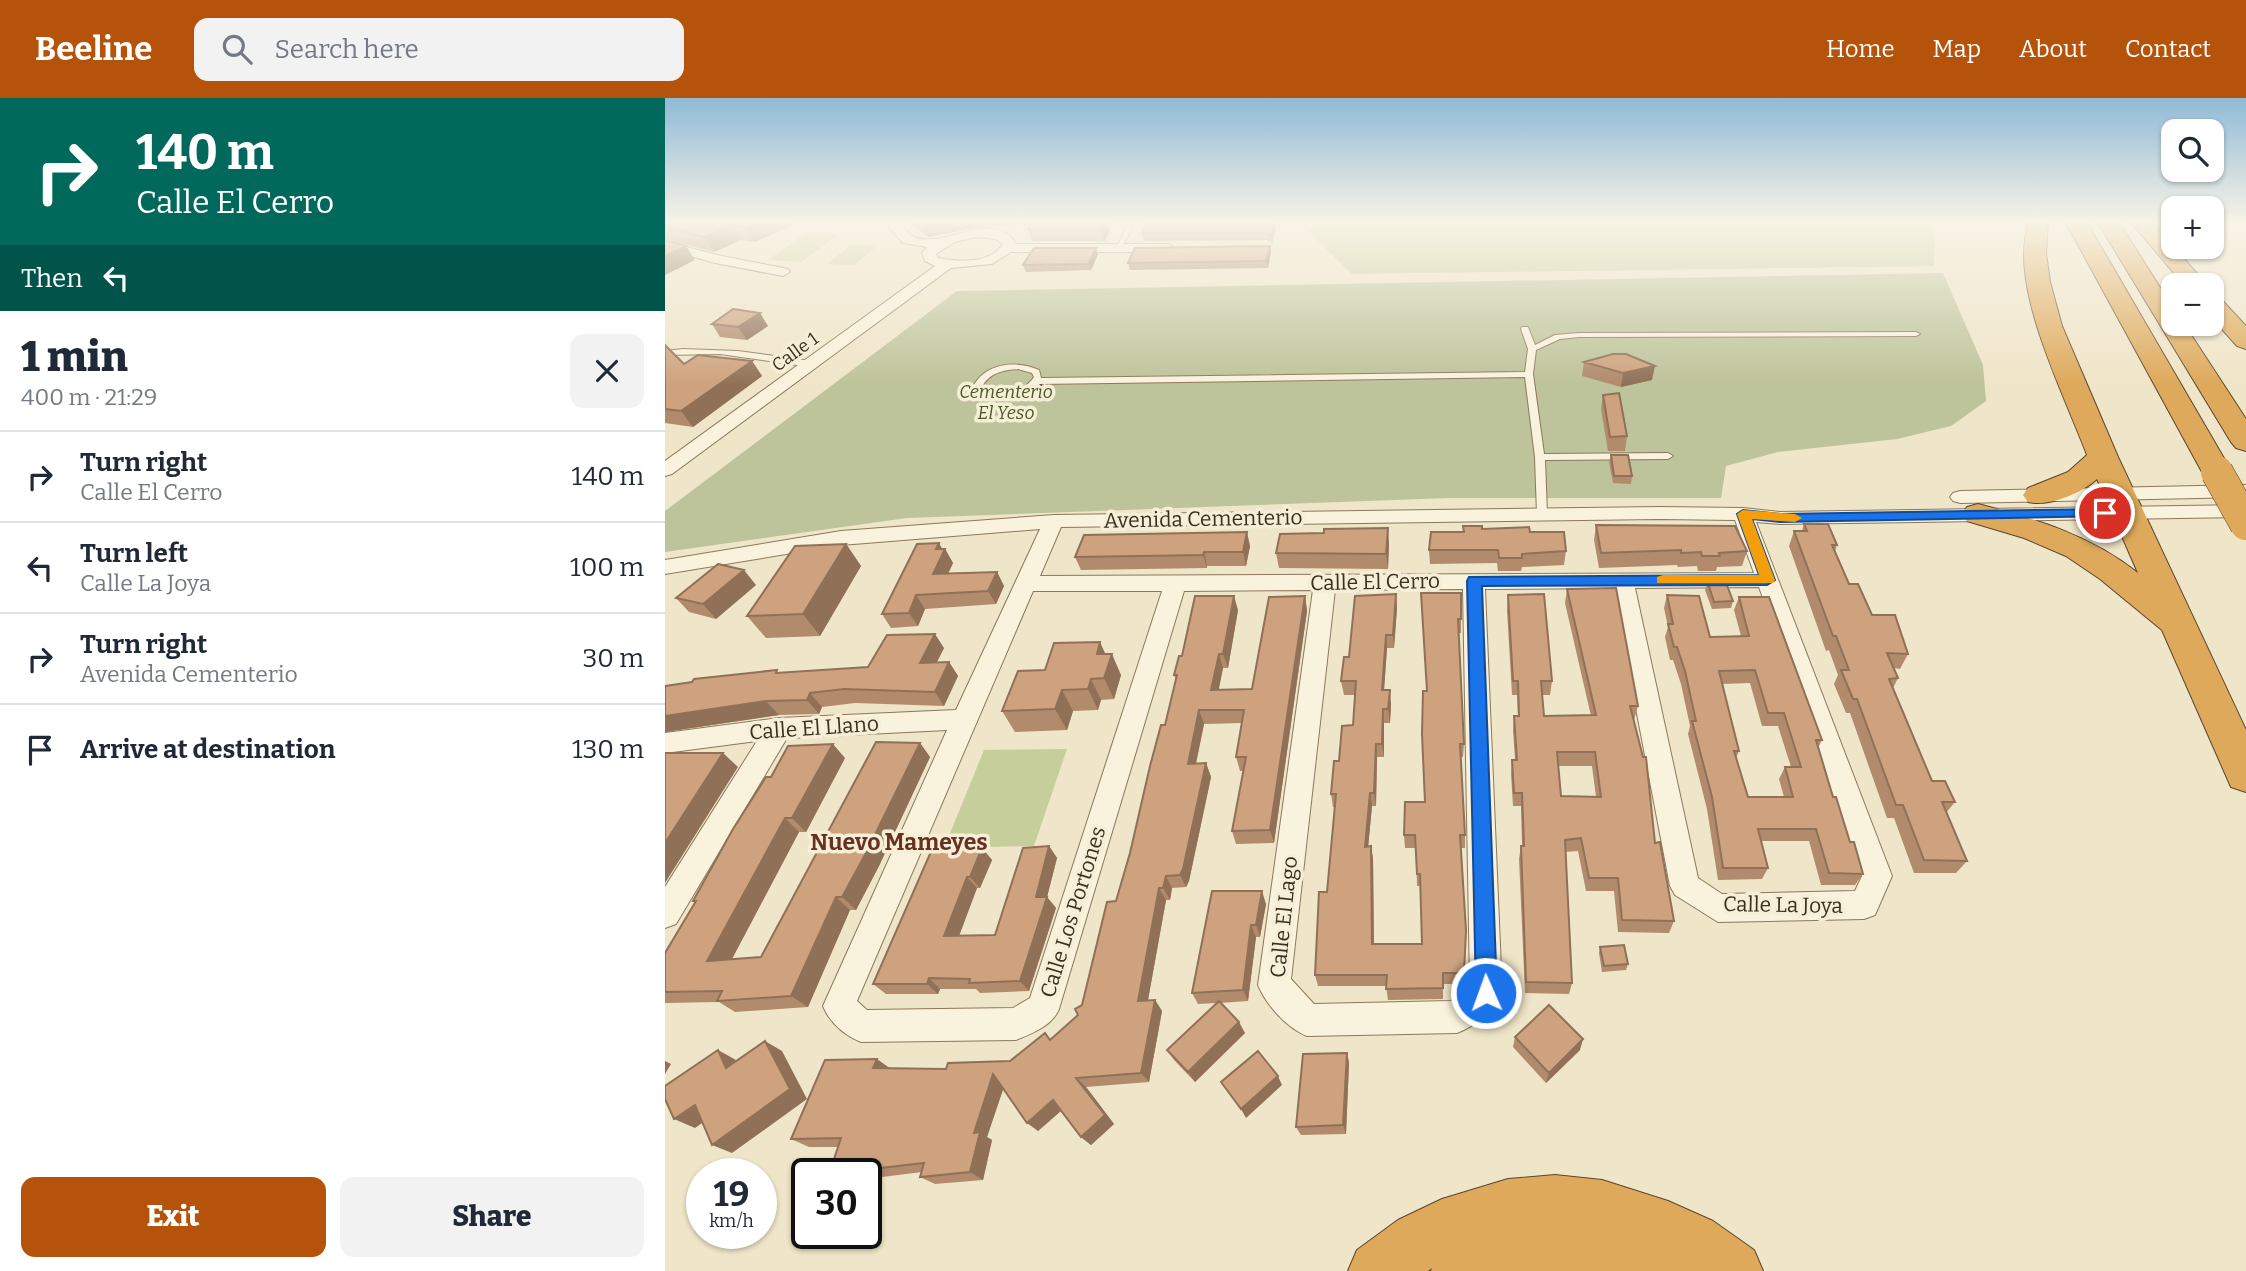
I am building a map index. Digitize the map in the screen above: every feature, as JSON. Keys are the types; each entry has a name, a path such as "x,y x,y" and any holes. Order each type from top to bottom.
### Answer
{"highway":[{"path":"2039,276 2043,302 2103,457 2126,503 2246,775"},
{"path":"2106,276 2246,524"},
{"path":"2141,276 2246,442"},
{"path":"2224,316 2246,341"},
{"path":"2039,495 2079,479 2103,457"},
{"path":"1978,514 2033,529 2075,547 2120,576 2178,624"},
{"path":"1378,1271 1394,1257 1456,1222 1496,1209 1572,1203 1604,1208 1647,1221 1684,1239 1733,1271"},
{"path":"1461,1271 1478,1262 1509,1253 1574,1248 1607,1254 1653,1271"}],"street":[{"name":"Calle 1","path":"665,470 931,276"},
{"name":"Avenida Cementerio","path":"665,567 841,538 1054,521 1542,514 1743,514 1780,518 1978,514 2246,491"},
{"name":"Avenida Cementerio","path":"1743,514 1807,507 2039,495 2246,511"},
{"name":"Calle La Joya","path":"1622,580 1685,887 1718,908 1864,905 1877,876 1743,514"},
{"name":"Calle Los Portones","path":"1054,521 839,1006 861,1026 1016,1024 1043,1009 1175,584"},
{"name":"Calle El Cerro","path":"1024,584 1767,580"},
{"name":"Calle El Lago","path":"1325,582 1274,985 1307,1020 1457,1017 1486,993 1474,581"},
{"name":"Calle El Llano","path":"665,743 779,728 964,719"},
{"path":"665,914 779,728"}],"lane":[{"path":"1525,330 1532,349 1529,374 1540,457 1542,514"},
{"path":"1532,349 1558,337 1579,335 1916,334"},
{"path":"665,353 692,350 811,364"},
{"path":"1037,381 1036,372 1031,369 1007,368 982,378 977,387 986,395 1004,397 1024,391 1037,381 1529,374"},
{"path":"1540,457 1586,461 1668,456"}],"green space":[{"name":"Cementerio El Yeso","path":"1793,276 1944,276 1983,365 1986,401 1951,426 1897,439 1778,452 1726,466 1721,498 1449,498 907,518 665,552 665,511 957,291"},
{"path":"1067,749 1034,846 944,848 984,750"}],"building":[{"path":"733,309 760,313 738,327 712,324"},
{"path":"665,345 684,364 698,355 752,361 681,411 665,409"},
{"path":"1613,354 1626,354 1655,366 1623,373 1584,362"},
{"path":"1619,393 1627,436 1610,437 1603,395"},
{"path":"1611,455 1628,455 1632,476 1614,476"},
{"path":"1804,524 1828,524 1837,545 1832,545 1849,584 1858,584 1872,615 1895,615 1908,654 1887,653 1898,678 1889,679 1932,781 1945,781 1955,802 1942,802 1967,861 1924,860 1903,805 1896,805 1857,699 1853,699 1841,670 1849,670 1836,636 1833,636 1794,531 1807,531"},
{"path":"1596,525 1735,526 1747,551 1719,553 1720,556 1702,556 1701,552 1681,553 1681,550 1601,553"},
{"path":"1463,526 1482,526 1482,529 1529,527 1530,532 1564,532 1566,551 1522,554 1522,558 1499,558 1498,550 1429,550 1431,532 1464,532"},
{"path":"1388,528 1386,554 1276,553 1280,534 1324,533 1324,529"},
{"path":"1247,532 1243,552 1075,557 1084,535"},
{"path":"939,543 936,549 945,549 933,574 997,572 988,591 916,595 909,613 882,614 917,544"},
{"path":"846,544 803,614 747,616 795,546"},
{"path":"718,564 744,570 703,604 676,598"},
{"path":"1708,583 1726,583 1733,601 1714,602"},
{"path":"1616,588 1638,706 1630,706 1643,757 1646,757 1655,843 1660,842 1674,921 1622,920 1618,878 1589,878 1581,838 1565,840 1572,983 1526,982 1521,846 1524,846 1522,793 1514,793 1512,760 1517,760 1514,716 1519,716 1518,681 1513,681 1508,595 1544,594 1552,681 1541,681 1544,716 1596,715 1567,589","holes":["1557,752 1595,752 1601,797 1561,796"]},
{"path":"1421,593 1461,593 1461,619 1458,619 1464,744 1460,744 1465,835 1460,835 1466,930 1464,973 1443,973 1443,988 1386,989 1387,975 1315,975 1319,892 1327,892 1336,794 1331,794 1334,761 1339,761 1342,726 1353,725 1356,681 1341,681 1344,657 1349,657 1355,596 1396,594 1393,635 1386,635 1382,690 1390,690 1388,709 1383,709 1382,744 1376,744 1374,793 1370,793 1365,847 1371,846 1372,944 1422,944 1420,874 1417,874 1415,835 1404,835 1405,802 1425,802 1422,734 1423,691 1427,691"},
{"path":"1667,595 1699,596 1710,637 1749,636 1739,597 1769,597 1822,740 1816,740 1833,797 1836,797 1850,842 1854,842 1863,874 1829,873 1816,829 1758,829 1768,868 1723,868 1712,797 1692,721 1696,721 1685,671 1677,647 1674,647 1668,624 1673,624","holes":["1755,670 1768,713 1784,713 1801,767 1785,767 1793,797 1748,797 1734,751 1739,751 1719,671"]},
{"path":"1195,596 1234,596 1223,654 1219,654 1211,690 1252,689 1269,597 1305,596 1270,830 1232,831 1246,757 1236,757 1244,710 1199,710 1188,764 1206,763 1183,869 1180,875 1166,876 1163,888 1159,888 1138,1001 1155,1000 1141,1073 1076,1078 1105,1115 1081,1137 1053,1100 1027,1123 993,1074 974,1133 980,1132 970,1172 920,1177 924,1163 882,1168 882,1158 834,1158 841,1138 791,1139 825,1060 877,1059 873,1068 946,1069 948,1063 1010,1061 1045,1033 1050,1040 1078,1015 1075,1009 1082,1005 1107,902 1116,901 1130,853 1161,725 1165,725 1179,656 1182,656"},
{"path":"935,634 920,663 949,662 935,692 844,689 810,693 807,700 766,701 665,716 665,686 692,682 694,679 777,670 776,673 868,667 887,635"},
{"path":"1100,642 1097,654 1112,654 1104,678 1091,679 1088,689 1062,690 1055,709 1002,711 1018,671 1045,670 1054,643"},
{"path":"876,742 920,743 842,897 836,897 791,996 717,1001 722,991 665,992 665,953 696,901 693,901 733,829 766,777 771,777 788,746 833,744 792,818 785,818 707,961 761,957"},
{"path":"665,753 723,753 665,843"},
{"path":"1049,846 1036,897 1047,897 1020,981 969,983 970,979 929,978 927,984 873,984 933,847 982,848 970,877 967,877 944,936 995,935 1023,848"},
{"path":"1212,891 1262,891 1256,925 1251,925 1243,990 1192,993"},
{"path":"1624,945 1628,964 1604,966 1600,947"},
{"path":"1219,1001 1239,1022 1188,1072 1167,1050"},
{"path":"1549,1005 1583,1039 1549,1073 1515,1037"},
{"path":"765,1041 790,1089 712,1145 695,1105 674,1119 665,1099 665,1086 718,1050 726,1068"},
{"path":"1258,1051 1278,1076 1241,1109 1221,1082"},
{"path":"1347,1053 1343,1125 1296,1127 1303,1054"}],"slow traffic":[{"path":"1663,580 1767,580 1743,514 1795,518"}],"district":[{"name":"Nuevo Mameyes","path":"899,842"}],"route":[{"path":"1486,993 1474,581 1767,580 1743,514 1780,518 2105,513"}]}
